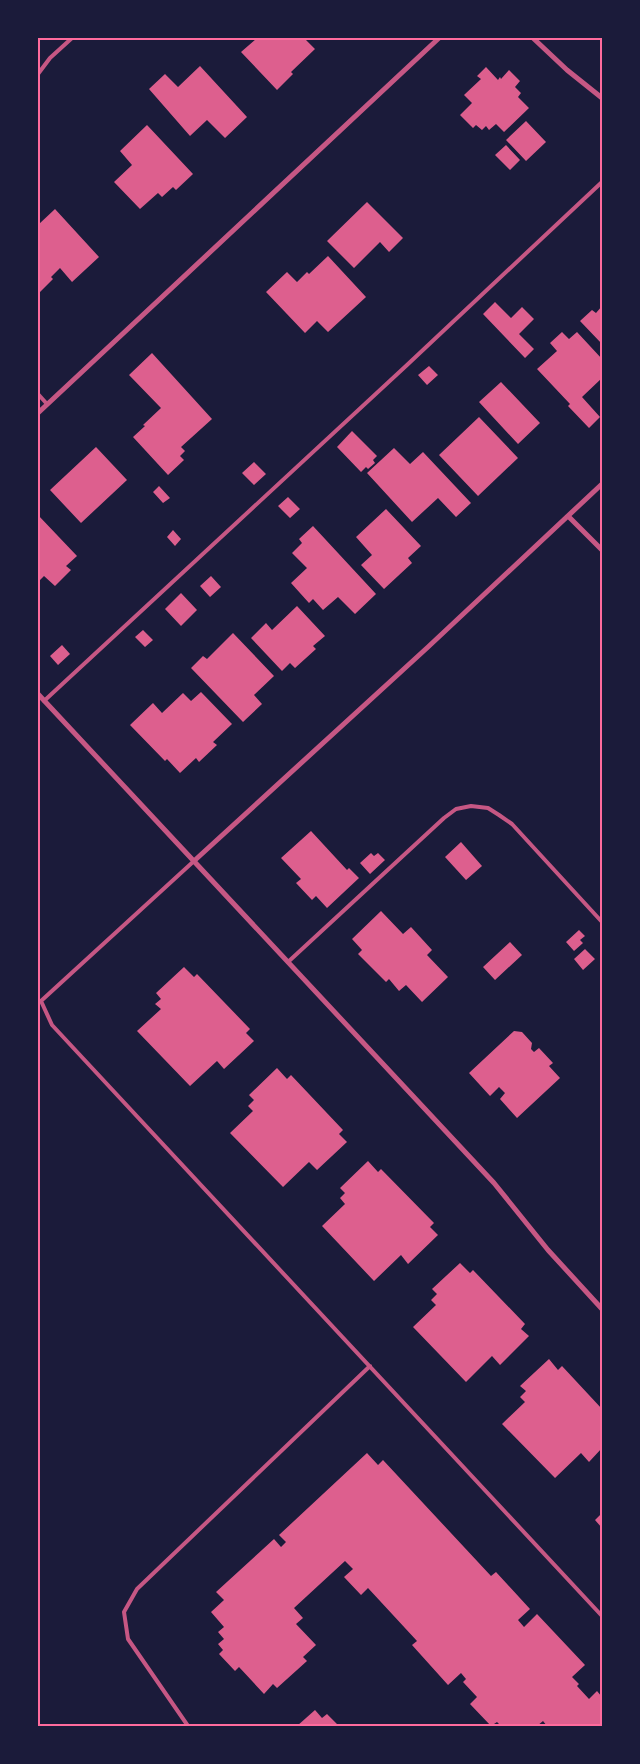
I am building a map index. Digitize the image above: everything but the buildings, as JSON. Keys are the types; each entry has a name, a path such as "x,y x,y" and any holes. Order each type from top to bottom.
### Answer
{"street":[{"path":"38,413 438,38"},
{"path":"533,38 567,70 602,98"},
{"path":"194,861 428,647 602,484"},
{"path":"568,516 602,550"},
{"path":"38,694 494,1183 548,1250 602,1309"}],"lane":[{"path":"38,74 50,58 72,38"},
{"path":"44,701 602,182"},
{"path":"38,394 47,404"},
{"path":"288,962 444,818 456,809 471,806 488,808 512,824 602,922"},
{"path":"194,861 41,1001 52,1025 602,1616"},
{"path":"188,1726 128,1639 124,1612 137,1589 370,1366"}]}
